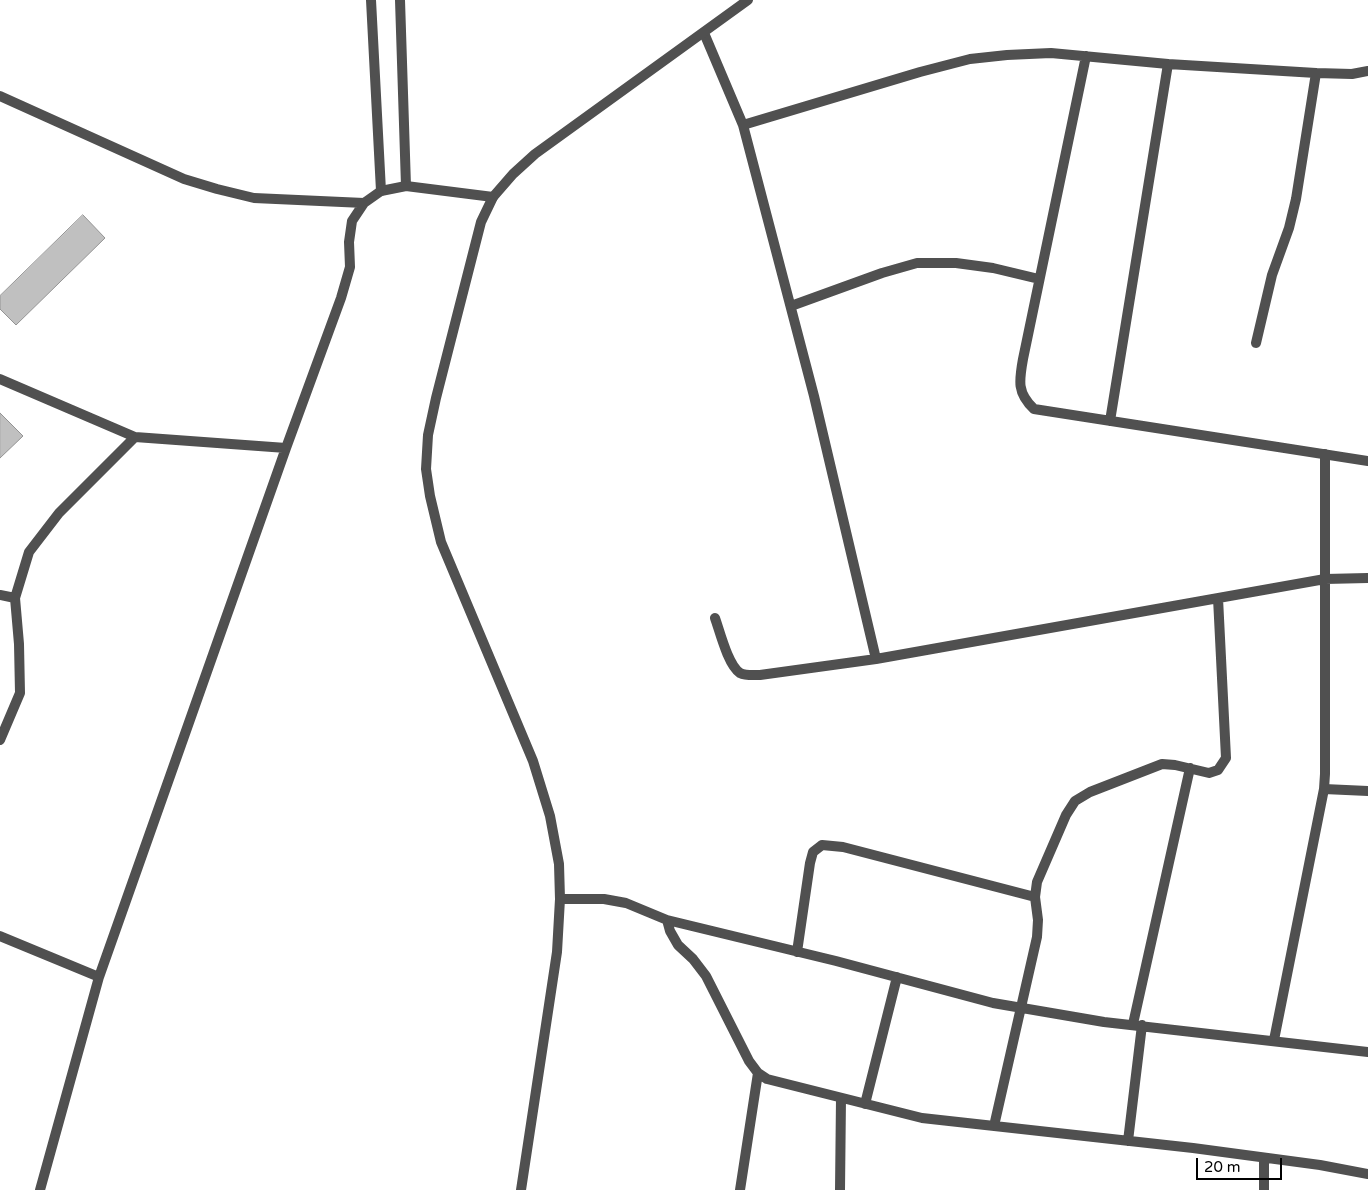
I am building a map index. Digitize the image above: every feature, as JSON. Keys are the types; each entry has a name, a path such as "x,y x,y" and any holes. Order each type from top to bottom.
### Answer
{"street":[{"path":"371,0 381,191"},
{"path":"400,0 406,186"},
{"path":"521,1190 557,952 560,899 559,864 550,816 533,762 511,705 441,542 430,496 426,469 428,435 481,222 493,197 513,174 535,154 748,0"},
{"path":"704,33 743,125 814,396 876,659"},
{"path":"743,125 970,59 1007,55 1086,56 1168,64 1316,73 1352,74 1368,71"},
{"path":"1086,56 1019,377 1023,399 1034,409 1368,461"},
{"path":"1110,421 1168,64"},
{"path":"1256,343 1272,275 1289,228 1296,199 1316,73"},
{"path":"0,96 176,175 216,189 254,198 364,203"},
{"path":"40,1190 99,977 341,298 350,267 349,242 352,221 364,203 381,191 406,186 493,197"},
{"path":"791,306 882,273 917,263 956,263 993,268 1039,279"},
{"path":"0,380 135,437 286,448"},
{"path":"0,740 20,693 19,644 15,598 29,552 59,513 135,437"},
{"path":"1274,1040 1324,789 1325,454"},
{"path":"715,618 732,664 740,673 748,675 876,659 1325,579 1368,578"},
{"path":"0,595 15,598"},
{"path":"994,1126 1037,937 1038,920 1035,897 1037,882 1066,815 1074,802 1090,792 1162,764 1210,773 1218,770 1226,758 1218,598"},
{"path":"1128,1141 1138,1024 1190,768"},
{"path":"1324,789 1368,791"},
{"path":"797,952 810,863 814,852 822,845 843,847 1035,897"},
{"path":"560,899 604,899 626,903 666,920 897,977 993,1003 1104,1022 1138,1024 1368,1052"},
{"path":"666,920 678,945 693,959 706,976 749,1061 758,1074 767,1079 922,1118 1320,1165 1368,1174"},
{"path":"0,936 99,977"},
{"path":"865,1104 897,977"},
{"path":"740,1190 758,1074"},
{"path":"840,1190 841,1098"},
{"path":"1264,1158 1264,1190"}],"building":[{"path":"83,215 105,238 16,325 0,309 0,296"},
{"path":"0,413 23,436 0,458"}]}
